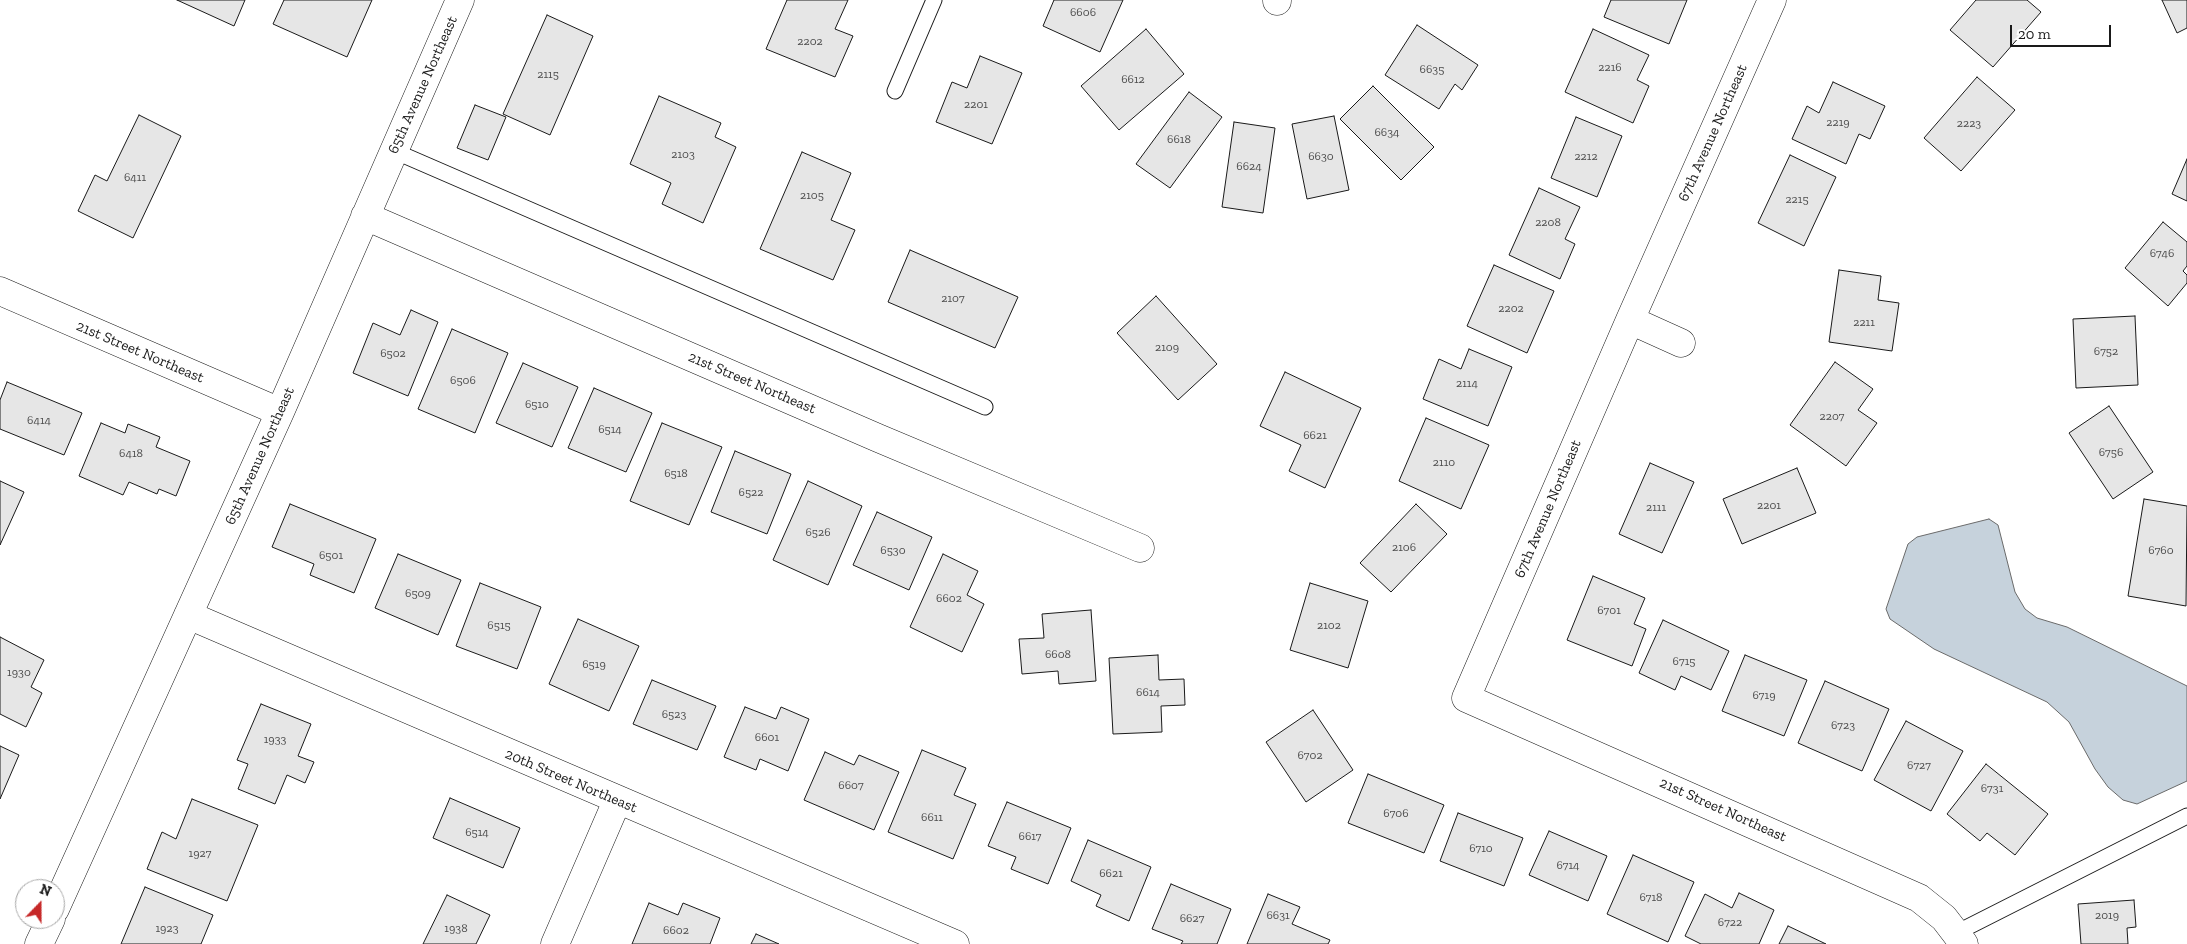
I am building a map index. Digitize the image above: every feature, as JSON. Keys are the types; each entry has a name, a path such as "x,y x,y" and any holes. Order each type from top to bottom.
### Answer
{"street":[{"name":"65th Avenue Northeast","path":"65,887 280,412 460,0"},
{"name":"67th Avenue Northeast","path":"1466,698 1630,320 1772,0"},
{"name":"21st Street Northeast","path":"365,216 878,438 1140,548"},
{"name":"21st Street Northeast","path":"0,291 280,412"},
{"path":"1630,320 1681,343"},
{"name":"20th Street Northeast","path":"188,615 617,801 955,944"},
{"name":"21st Street Northeast","path":"1466,698 1920,898 1944,918 1960,939"},
{"path":"555,944 617,801"},
{"path":"39,944 46,929"}],"lane":[{"path":"895,91 934,0"},
{"path":"394,151 985,407"},
{"path":"1960,939 2187,816"}],"shaded area":[{"path":"1989,519 1998,525 2015,592 2025,609 2037,618 2067,627 2187,686 2187,781 2137,804 2123,800 2108,787 2095,769 2069,722 2047,702 1934,649 1890,619 1886,609 1908,544 1917,537"}],"building":[{"path":"177,0 245,0 234,26"},
{"path":"284,0 372,0 347,57 273,24"},
{"path":"787,0 848,0 835,29 853,36 835,77 766,49"},
{"path":"1054,0 1123,0 1100,52 1043,26"},
{"path":"1611,0 1687,0 1669,44 1604,17"},
{"path":"1976,0 2027,0 2041,12 1993,67 1950,30"},
{"path":"2162,0 2187,0 2187,28 2177,33"},
{"path":"547,15 593,36 550,135 503,114"},
{"path":"1417,25 1478,65 1462,90 1455,84 1439,109 1385,75"},
{"path":"1146,29 1184,74 1119,130 1081,86"},
{"path":"1593,29 1649,55 1637,80 1649,86 1633,123 1565,92"},
{"path":"980,56 1022,73 992,144 936,122 952,82 967,88"},
{"path":"1977,77 2015,110 1961,171 1924,138"},
{"path":"1833,82 1885,106 1870,139 1859,134 1846,164 1792,139 1807,106 1819,113"},
{"path":"1373,86 1434,147 1401,180 1340,119"},
{"path":"1189,92 1222,117 1170,188 1136,164"},
{"path":"659,96 721,123 715,137 736,147 703,223 662,204 671,183 630,164"},
{"path":"475,105 506,117 488,160 457,148"},
{"path":"139,115 181,136 133,238 78,211 95,175 107,181"},
{"path":"1334,116 1349,190 1307,199 1292,124"},
{"path":"1576,117 1622,136 1597,197 1551,178"},
{"path":"1234,122 1275,128 1263,213 1222,207"},
{"path":"802,152 851,173 831,220 855,230 833,280 760,249"},
{"path":"1790,155 1836,177 1804,246 1758,223"},
{"path":"2187,159 2187,201 2172,194"},
{"path":"1539,188 1580,207 1565,239 1575,244 1560,279 1509,255"},
{"path":"2163,222 2187,242 2187,266 2183,271 2187,275 2187,283 2168,306 2125,268"},
{"path":"910,250 1018,297 995,348 888,302"},
{"path":"1494,265 1554,291 1527,353 1467,326"},
{"path":"1839,270 1881,276 1878,300 1899,303 1892,351 1829,342"},
{"path":"1156,296 1217,364 1178,400 1117,333"},
{"path":"411,310 438,322 408,396 353,373 373,323 400,335"},
{"path":"2135,316 2138,385 2076,388 2073,319"},
{"path":"452,329 508,353 475,433 418,409"},
{"path":"1469,349 1512,367 1488,426 1423,399 1439,359 1461,369"},
{"path":"1835,362 1873,389 1858,410 1877,423 1846,466 1790,425"},
{"path":"523,363 578,387 552,447 496,423"},
{"path":"1285,372 1361,408 1325,488 1289,471 1301,445 1260,426"},
{"path":"7,382 82,413 64,455 0,429 0,400"},
{"path":"594,388 652,413 626,472 568,448"},
{"path":"2109,406 2153,472 2113,499 2069,433"},
{"path":"1426,418 1489,445 1461,509 1399,481"},
{"path":"101,423 125,433 128,424 160,437 156,447 190,461 176,496 159,489 157,494 129,482 123,495 79,476"},
{"path":"662,423 722,447 689,525 630,501"},
{"path":"735,451 791,474 767,534 711,512"},
{"path":"1650,463 1694,482 1662,553 1619,534"},
{"path":"1797,468 1816,513 1742,544 1723,499"},
{"path":"0,481 24,492 0,545"},
{"path":"808,481 862,506 828,585 773,560"},
{"path":"2144,499 2187,506 2186,606 2128,596"},
{"path":"290,504 376,539 354,593 310,575 314,564 272,547"},
{"path":"1416,504 1447,534 1391,592 1360,563"},
{"path":"877,512 932,537 909,590 853,565"},
{"path":"398,554 461,580 438,635 375,608"},
{"path":"943,554 978,571 967,595 984,604 962,652 910,627"},
{"path":"1593,576 1645,598 1634,624 1646,629 1632,666 1567,640"},
{"path":"480,583 541,607 517,669 456,646"},
{"path":"1310,583 1368,601 1348,668 1290,650"},
{"path":"1091,610 1096,681 1059,684 1058,671 1022,674 1019,639 1044,638 1042,614"},
{"path":"578,619 639,646 609,711 549,684"},
{"path":"1663,620 1729,651 1711,690 1681,676 1675,690 1639,673"},
{"path":"0,637 44,660 31,687 42,693 26,727 0,714"},
{"path":"1158,655 1159,680 1184,679 1185,705 1161,706 1162,732 1113,734 1109,658"},
{"path":"1745,655 1807,680 1784,736 1722,711"},
{"path":"652,680 716,706 697,750 633,724"},
{"path":"1825,681 1889,709 1862,771 1798,743"},
{"path":"261,704 311,724 298,756 314,762 305,783 287,775 275,804 238,789 248,764 237,760"},
{"path":"745,707 776,719 781,707 809,719 788,771 760,759 756,770 724,757"},
{"path":"1313,710 1353,770 1306,802 1266,742"},
{"path":"1906,721 1963,751 1931,811 1874,780"},
{"path":"0,746 19,755 0,799"},
{"path":"922,750 966,768 954,795 976,804 953,859 888,832"},
{"path":"825,752 854,765 859,755 899,772 874,830 804,800"},
{"path":"1986,764 2048,814 2015,855 1987,833 1980,841 1947,814"},
{"path":"1368,774 1444,805 1424,853 1348,823"},
{"path":"450,798 520,828 503,868 433,838"},
{"path":"192,799 258,825 227,901 147,869 162,832 176,839"},
{"path":"1007,802 1071,828 1048,884 1011,869 1016,857 988,846"},
{"path":"1458,813 1523,838 1504,886 1440,861"},
{"path":"1549,831 1607,856 1588,901 1529,875"},
{"path":"1088,840 1151,867 1129,921 1096,906 1101,895 1071,881"},
{"path":"1633,855 1694,882 1668,942 1607,914"},
{"path":"1171,884 1231,909 1217,944 1181,944 1183,941 1152,929"},
{"path":"145,887 213,915 201,944 121,944"},
{"path":"1739,893 1774,910 1759,944 1701,944 1685,936 1705,894 1732,908"},
{"path":"1268,894 1300,907 1292,924 1330,940 1328,944 1247,944"},
{"path":"447,895 490,915 476,944 423,944"},
{"path":"2134,900 2136,927 2127,928 2128,944 2081,944 2078,904"},
{"path":"649,903 678,915 683,903 720,918 710,944 632,944"},
{"path":"1788,926 1826,944 1779,944"},
{"path":"756,934 779,944 751,944"}]}
